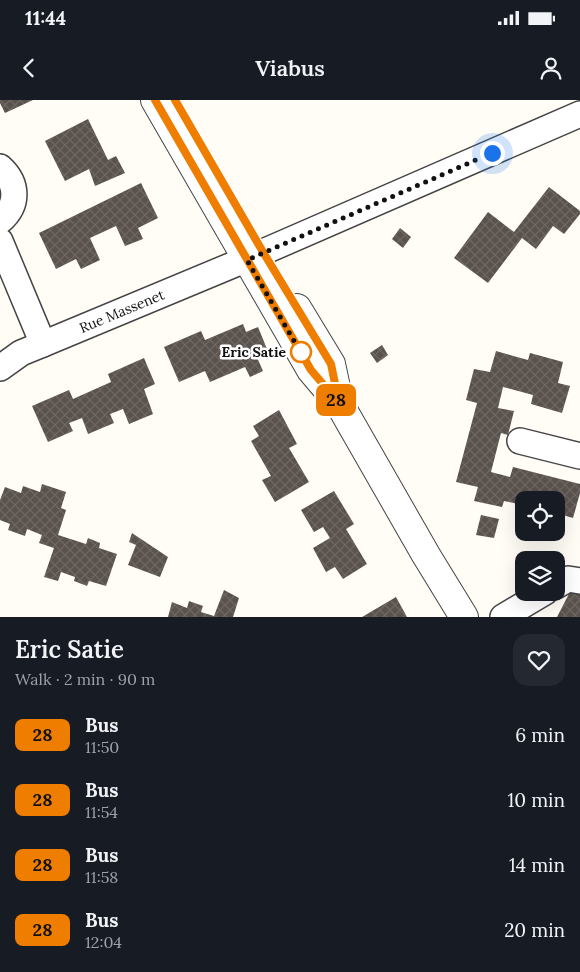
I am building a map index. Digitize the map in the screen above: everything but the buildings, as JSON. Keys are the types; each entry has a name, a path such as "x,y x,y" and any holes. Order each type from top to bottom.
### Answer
{"street":[{"path":"154,100 255,256"},
{"path":"176,100 311,370 339,403 426,555 464,617"},
{"name":"Rue Massenet","path":"0,368 21,354 255,256 580,114"},
{"path":"0,167 8,175 13,185 14,196 12,206 7,215 0,221"},
{"path":"0,241 44,344"},
{"path":"520,441 580,456"},
{"path":"565,581 568,579 580,581"},
{"path":"504,617 530,601"}],"bus line":[{"name":"28","path":"155,100 311,370 339,403 331,364 263,252 175,100"}],"place":[{"name":"Eric Satie","path":"301,352"}],"route":[{"path":"301,352 304,358 247,260 492,153"}]}
